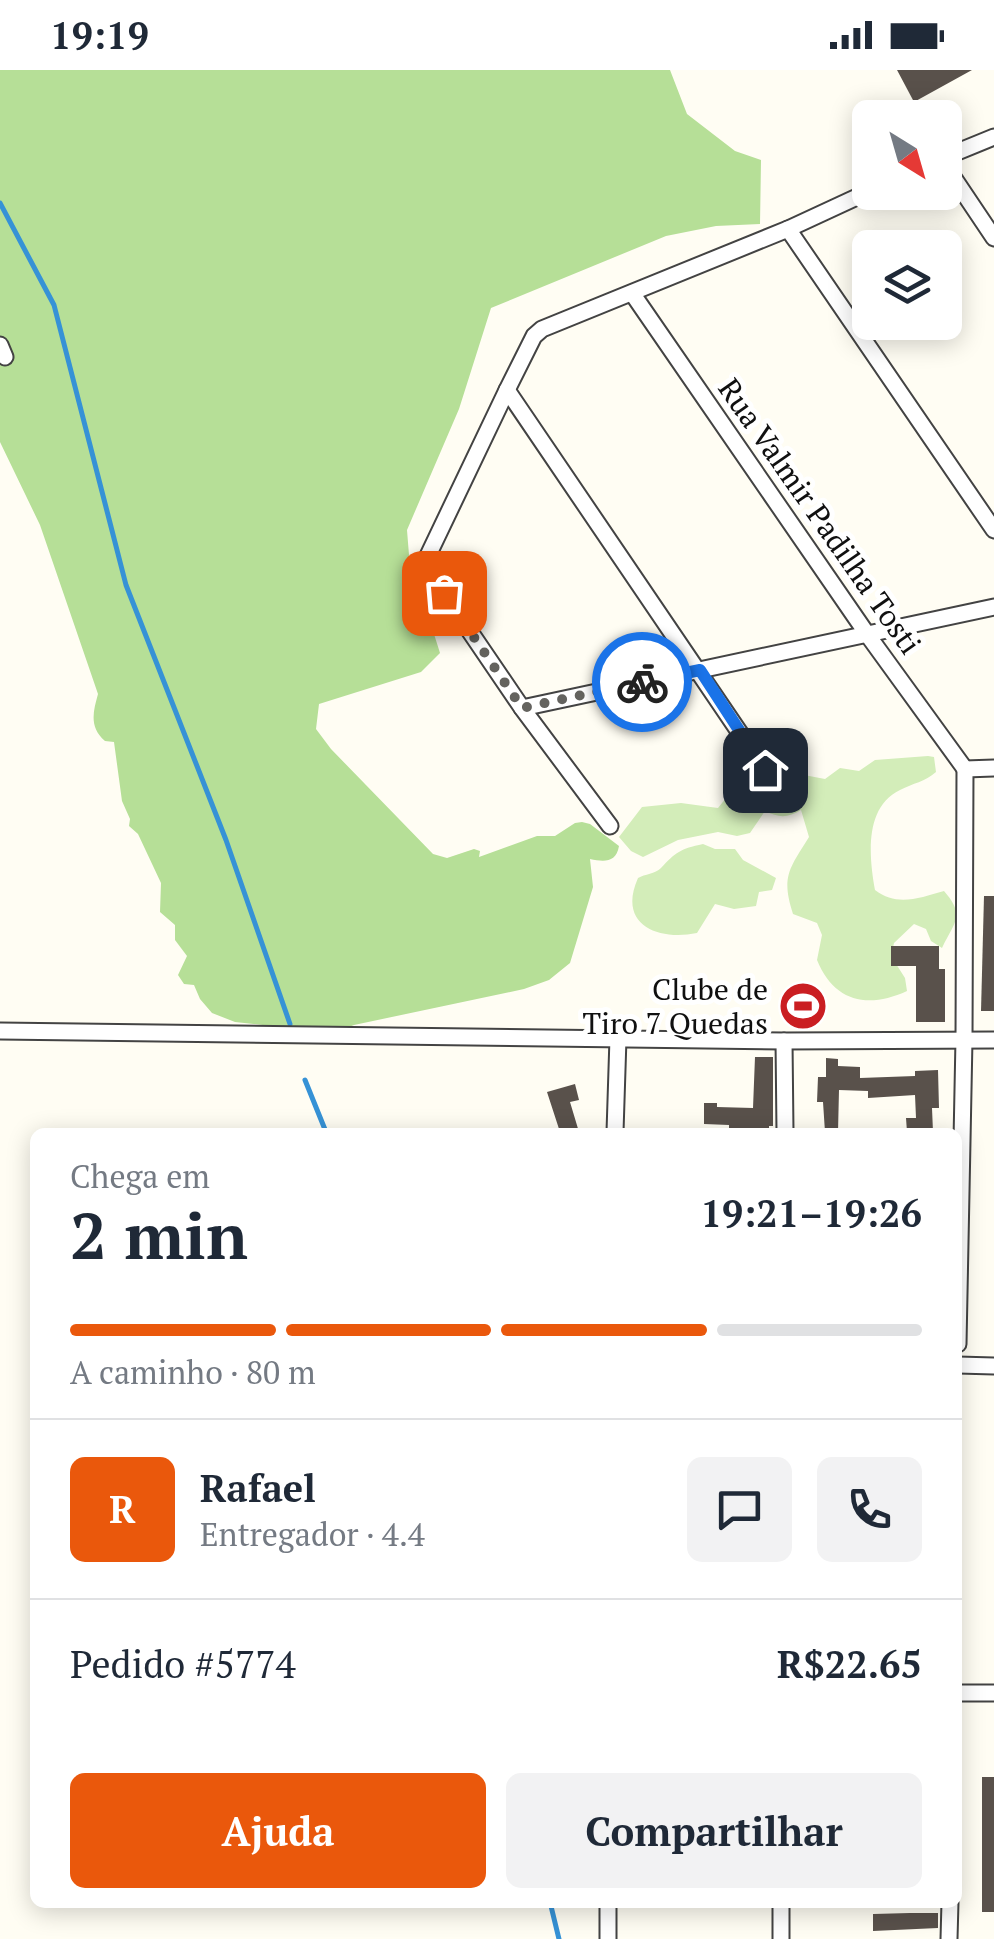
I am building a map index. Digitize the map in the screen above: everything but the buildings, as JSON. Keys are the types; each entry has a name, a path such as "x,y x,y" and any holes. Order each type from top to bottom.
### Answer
{"street":[{"path":"962,150 994,136"},
{"path":"962,190 994,238"},
{"path":"610,826 522,708 424,564 534,336 542,329 852,199"},
{"path":"788,229 994,530"},
{"name":"Rua Valmir Padilha Tosti","path":"632,293 965,769"},
{"path":"507,390 765,770"},
{"path":"522,708 994,607"},
{"path":"962,1141 965,769 994,768"},
{"path":"0,1031 784,1042 994,1040"},
{"path":"616,1128 618,1038"},
{"path":"784,1042 785,1128"},
{"path":"962,1365 994,1366"},
{"path":"962,1694 994,1694"},
{"path":"608,1908 608,1939"},
{"path":"780,1939 781,1908"},
{"path":"949,1939 950,1908"}],"green space":[{"path":"0,70 670,70 687,114 735,151 761,160 760,224 716,226 666,236 491,308 459,409 407,530 409,555 440,653 421,672 319,704 316,729 331,749 433,854 447,858 474,849 480,851 479,857 537,836 555,836 582,822 619,846 609,860 590,859 593,887 570,963 549,980 334,1033 235,1022 212,1013 194,985 184,984 178,975 187,956 175,940 175,925 160,912 161,883 138,834 129,826 114,742 105,741 94,725 98,694 40,525 0,442"},
{"path":"934,757 936,772 888,798 875,820 871,863 875,890 900,900 944,891 955,907 956,919 942,948 931,941 926,929 914,924 894,943 891,956 905,978 907,991 893,997 854,998 833,985 817,960 822,935 817,923 793,914 789,874 809,837 801,810 783,816 765,811 750,833 737,836 718,832 678,840 643,857 631,851 619,837 642,807 681,803 718,808 739,789 757,796 763,794 767,782 783,771 825,779 840,768 859,771 875,760"},
{"path":"703,844 715,849 735,849 743,860 776,878 772,890 759,892 756,906 734,909 715,904 697,933 668,934 645,926 633,908 638,878 659,870 679,852"}],"waterway":[{"path":"0,203 54,305 126,585 226,840 290,1024"},
{"path":"305,1080 324,1128"},
{"path":"551,1908 559,1939"}],"way so far":[{"path":"444,593 522,708 642,682"}],"place":[{"name":"Clube de Tiro 7 Quedas","path":"803,1006"}],"route":[{"path":"642,682 700,670 765,770"}]}
